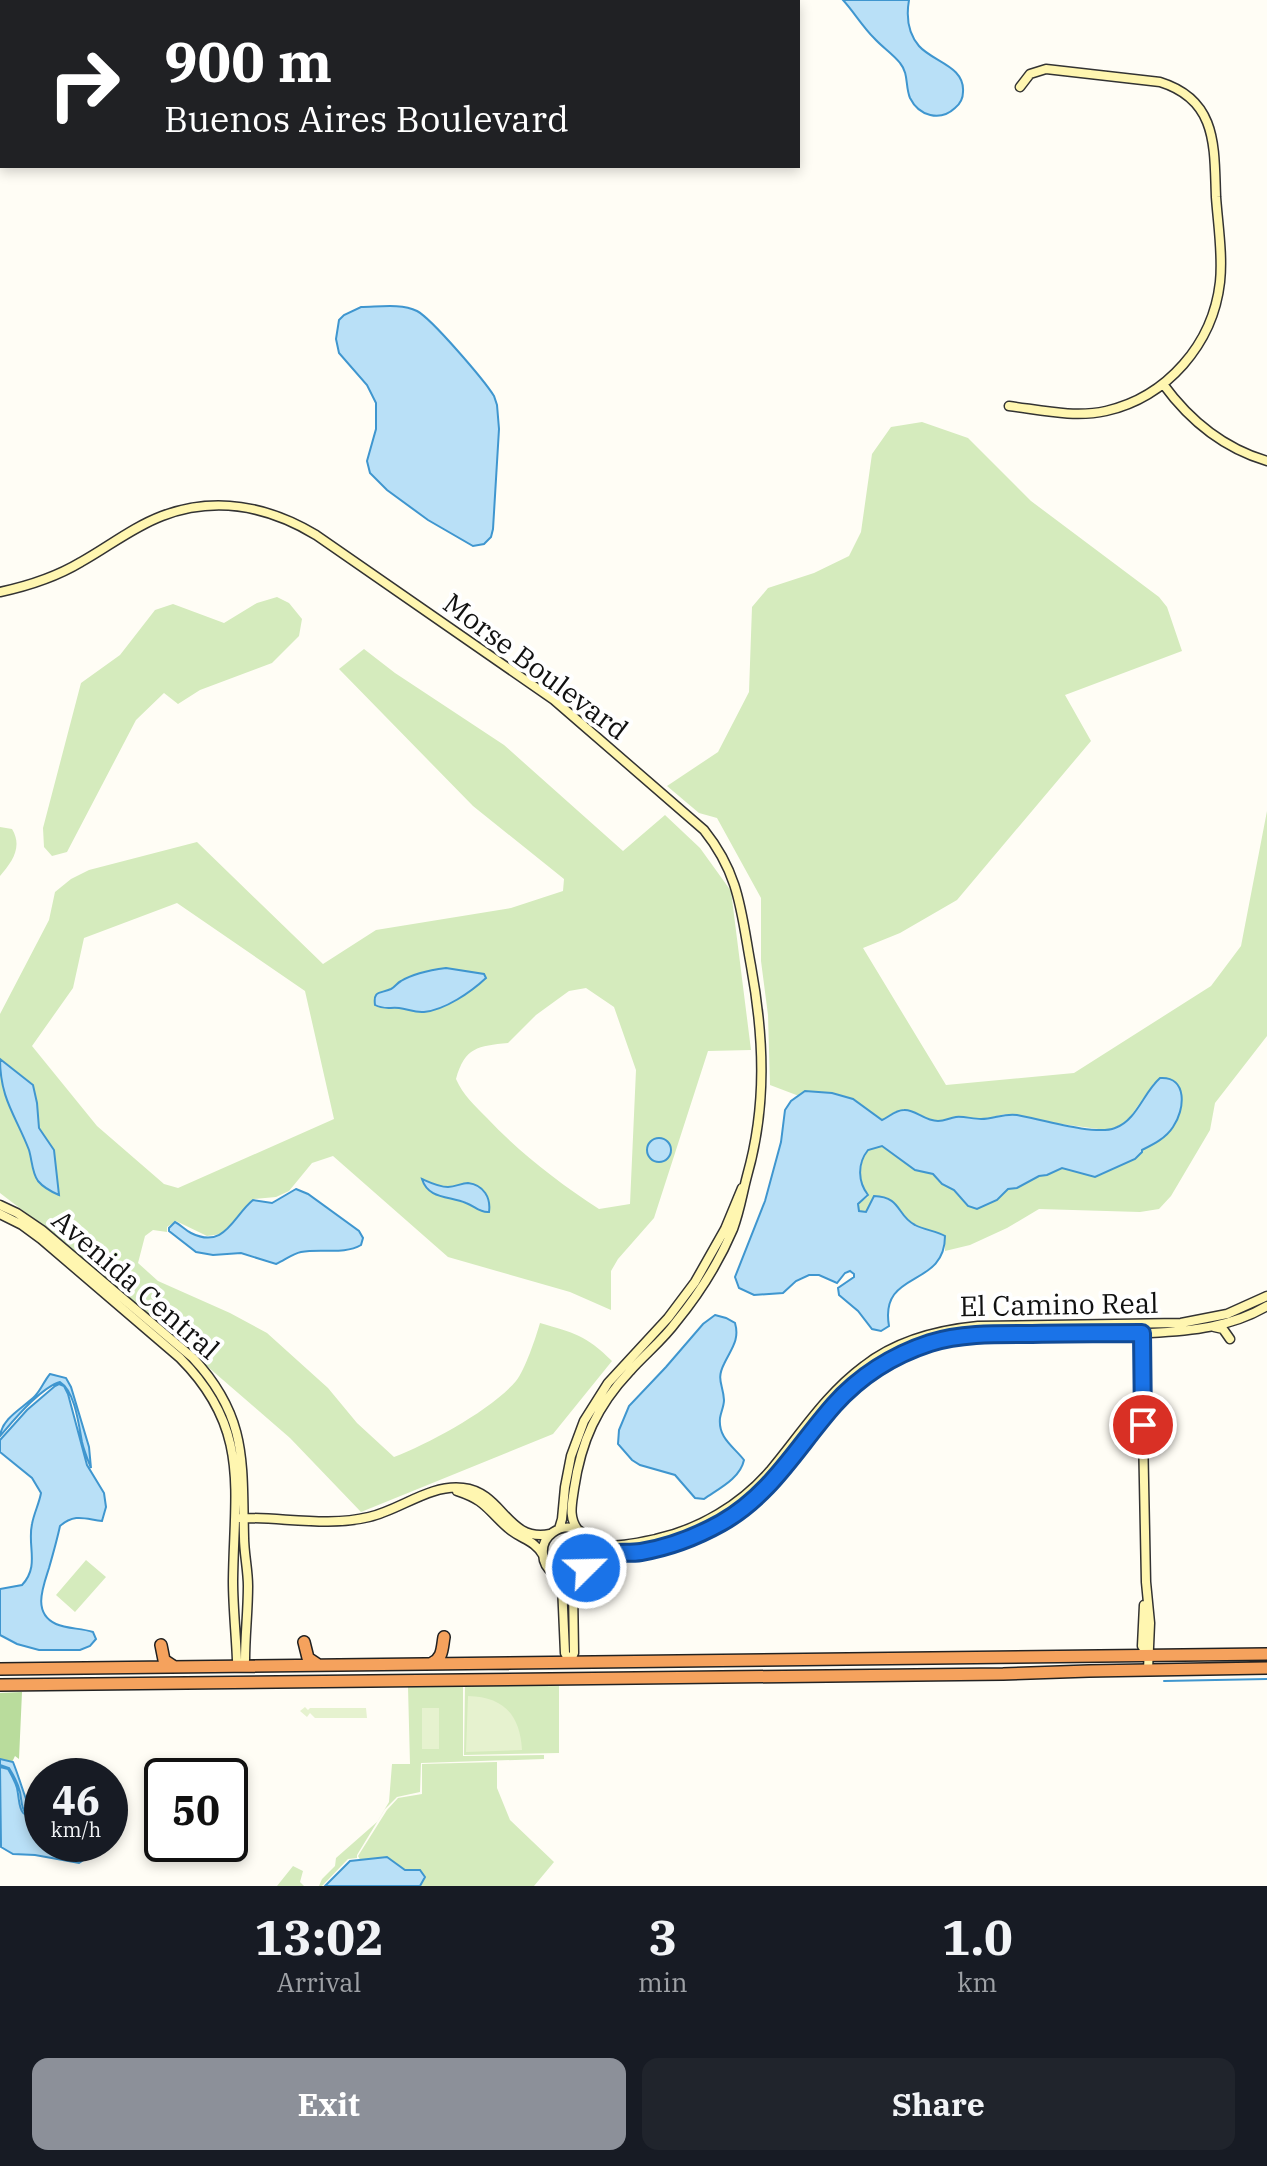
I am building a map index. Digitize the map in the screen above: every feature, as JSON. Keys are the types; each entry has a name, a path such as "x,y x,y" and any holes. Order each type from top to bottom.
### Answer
{"highway":[{"path":"431,1663 441,1655 444,1637 445,1654 456,1663"},
{"path":"294,1665 302,1659 304,1642 308,1658 318,1665"},
{"path":"149,1667 157,1660 161,1645 164,1660 173,1666"},
{"path":"0,1669 1267,1654"},
{"path":"569,1678 570,1662"},
{"path":"241,1666 241,1682"},
{"path":"0,1685 1003,1674 1267,1668"}],"street":[{"path":"1009,406 1068,414 1096,413 1132,402 1163,384 1188,360 1203,338 1218,295 1220,271 1213,141 1206,119 1194,101 1183,92 1160,82 1046,69 1030,74 1020,87"},
{"path":"1163,384 1184,410 1208,432 1243,453 1267,461"},
{"name":"Morse Boulevard","path":"0,592 60,573 139,527 175,512 223,504 281,516 316,535 554,700 704,830 719,849 737,888 761,1025 763,1077 753,1159 711,1264 632,1363 591,1425 562,1519 554,1532"},
{"name":"Avenida Central","path":"0,1205 42,1230 195,1372 231,1429 248,1585 237,1660 241,1666"},
{"name":"Avenida Central","path":"0,1214 32,1232 109,1292"},
{"name":"El Camino Real","path":"590,1561 601,1555 644,1551 724,1522 737,1507 777,1478 831,1401 875,1370 911,1350 978,1330 1181,1323 1239,1310 1267,1296"},
{"name":"El Camino Real","path":"978,1330 1142,1333 1213,1327 1233,1322 1267,1306"},
{"path":"1213,1327 1223,1329 1230,1339 1229,1328 1233,1322"},
{"path":"1141,1323 1146,1582 1151,1646 1148,1670"},
{"name":"Morse Boulevard","path":"570,1487 571,1519 578,1530"},
{"path":"239,1518 349,1521 371,1517 448,1488 474,1490 492,1501 521,1531 536,1536 568,1527 578,1530 590,1541 590,1561 579,1574 567,1577 558,1575 548,1567 535,1544 509,1529 487,1505 448,1488"},
{"name":"Avenida Central","path":"239,1518 233,1590 241,1628"},
{"path":"543,1555 544,1543 554,1532"},
{"name":"El Camino Real","path":"590,1541 609,1546 679,1538"},
{"path":"570,1662 574,1653 573,1589 579,1574"},
{"path":"558,1575 562,1585 565,1653 570,1662"}],"green space":[{"path":"922,422 968,438 1031,501 1159,597 1167,607 1182,651 1065,695 1091,741 957,900 900,933 863,948 946,1085 1074,1073 1211,986 1241,946 1267,811 1267,1036 1215,1103 1210,1130 1171,1196 1159,1209 1140,1212 1039,1209 970,1245 945,1251 945,1236 914,1225 888,1198 874,1196 866,1212 859,1211 858,1204 868,1197 860,1181 862,1162 868,1150 882,1146 906,1164 933,1174 964,1202 986,1204 1008,1189 1062,1168 1095,1177 1135,1159 1174,1125 1154,1083 1130,1117 1119,1126 1106,1130 1005,1114 985,1119 956,1117 933,1121 909,1110 896,1111 882,1120 848,1097 805,1091 799,1096 770,1085 768,1015 761,961 761,898 717,818 699,813 667,786 718,752 749,692 752,607 768,588 814,573 849,556 861,532 872,454 891,427"},
{"path":"277,597 289,603 302,619 299,636 272,663 200,690 178,704 164,693 136,720 67,852 52,856 44,847 43,828 81,683 120,655 155,610 173,604 224,623 257,603"},
{"path":"364,649 504,745 623,851 665,815 700,848 731,891 751,1050 708,1051 654,1218 611,1271 611,1310 570,1292 448,1257 333,1156 312,1163 289,1191 276,1197 254,1199 221,1234 207,1236 176,1221 167,1227 167,1232 153,1230 145,1236 138,1263 158,1281 267,1333 328,1388 357,1423 394,1457 459,1425 505,1392 523,1369 540,1323 579,1336 612,1361 553,1434 361,1512 290,1438 60,1239 0,1193 0,1014 49,920 55,892 71,879 89,870 197,842 323,964 376,930 511,908 563,891 564,879 473,806 339,669","holes":["177,903 305,991 334,1119 178,1188 164,1184 97,1126 32,1046 73,988 84,938","586,988 614,1007 636,1070 630,1204 599,1209 513,1144 470,1100 456,1079 468,1054 488,1045 508,1043 536,1015 569,991"]},
{"path":"0,827 12,829 16,848 12,860 0,876"},
{"path":"86,1560 106,1577 75,1612 56,1595"},
{"path":"465,1686 559,1686 559,1753 464,1755"},
{"path":"408,1687 463,1687 463,1756 544,1755 544,1759 421,1763 420,1792 397,1797 385,1809 357,1858 348,1859 319,1886 335,1866 336,1858 377,1822 389,1802 392,1764 410,1764"},
{"path":"22,1692 19,1759 15,1756 12,1762 0,1759 0,1693"},
{"path":"468,1696 491,1700 508,1710 518,1727 522,1750 466,1752"},
{"path":"305,1707 308,1710 366,1708 367,1718 315,1718 310,1713 307,1717 300,1711"},
{"path":"422,1708 439,1708 439,1749 422,1749"},
{"path":"497,1762 497,1788 510,1820 554,1862 534,1886 375,1886 358,1856 398,1798 422,1794 422,1764"},
{"path":"293,1866 303,1871 300,1882 304,1886 277,1886"}],"water":[{"path":"843,0 909,0 909,24 915,41 959,76 963,92 958,105 937,116 919,109 910,98 905,71 900,63"},
{"path":"397,306 417,311 457,350 494,396 499,429 493,529 491,537 484,544 473,546 428,520 387,490 370,473 367,461 376,429 376,403 367,385 339,353 336,339 339,320 361,307"},
{"path":"446,968 484,974 486,978 457,1000 432,1011 418,1012 375,1005 376,995 406,978"},
{"path":"0,1059 33,1085 39,1128 54,1150 59,1195 36,1178 29,1150 6,1096"},
{"path":"1160,1078 1176,1082 1180,1088 1180,1112 1167,1134 1142,1150 1135,1159 1095,1177 1062,1168 1008,1189 997,1200 977,1209 968,1206 933,1174 915,1170 882,1146 868,1150 860,1173 868,1195 858,1204 859,1211 866,1212 874,1196 883,1197 894,1203 915,1225 945,1236 942,1253 935,1264 894,1295 889,1308 889,1326 881,1331 872,1329 858,1311 839,1295 838,1288 854,1277 850,1271 837,1283 819,1275 809,1275 796,1281 783,1293 754,1295 739,1288 735,1277 765,1201 781,1142 785,1110 805,1091 832,1093 853,1099 882,1120 904,1110 938,1121 956,1117 981,1119 1012,1115 1106,1130 1129,1119"},
{"path":"659,1138 668,1141 671,1150 668,1159 659,1162 650,1159 647,1150 650,1141"},
{"path":"422,1179 445,1187 468,1183 478,1186 487,1197 489,1212 434,1194"},
{"path":"296,1189 308,1194 359,1231 363,1238 361,1245 347,1250 301,1252 276,1264 241,1253 213,1255 196,1252 169,1231 175,1222 191,1233 212,1237 227,1229 253,1200 272,1203"},
{"path":"715,1315 735,1323 734,1344 720,1374 724,1400 720,1425 727,1441 744,1460 733,1478 704,1499 695,1498 675,1475 632,1460 618,1444 619,1430 629,1406 703,1324"},
{"path":"50,1374 66,1378 71,1387 89,1447 91,1468 73,1401 60,1382 36,1398 0,1436 9,1419 35,1396"},
{"path":"59,1384 68,1394 87,1465 104,1493 106,1507 102,1521 75,1518 60,1526 42,1591 42,1606 49,1619 60,1626 93,1632 96,1639 80,1650 39,1650 0,1635 0,1589 22,1585 30,1571 32,1524 41,1493 32,1478 0,1452 0,1440 27,1410"},
{"path":"0,1759 13,1762 24,1793 24,1810 16,1780 9,1768 0,1765"},
{"path":"0,1767 8,1769 13,1778 24,1813 24,1854 13,1854 1,1847"},
{"path":"387,1857 405,1870 420,1870 425,1877 420,1886 325,1886 350,1861"}],"waterway":[{"path":"1164,1681 1267,1679"}],"route":[{"path":"586,1568 590,1561 601,1555 669,1546 724,1522 777,1478 835,1404 854,1385 897,1357 932,1343 979,1335 1142,1333 1143,1425"}]}
